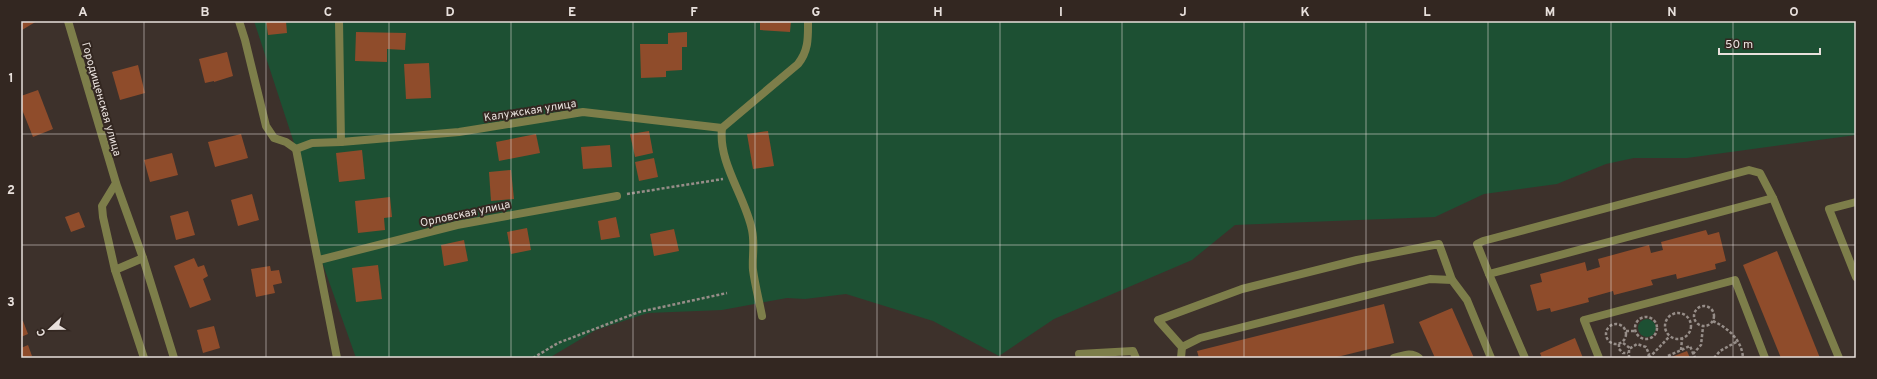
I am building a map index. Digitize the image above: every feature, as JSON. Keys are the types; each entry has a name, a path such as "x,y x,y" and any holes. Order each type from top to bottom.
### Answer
{"street":[{"name":"Городищенская улица","path":"68,21 116,183 144,258 174,358"},
{"path":"239,21 246,40 266,126 274,138 286,142 296,148 337,358"},
{"path":"339,21 341,142"},
{"path":"762,316 753,268 754,256 752,232 747,211 732,178 721,142 722,128 798,64 805,56 808,42 808,21"},
{"name":"Калужская улица","path":"296,148 312,143 459,132 583,112 722,128"},
{"path":"1525,358 1476,244 1749,170 1760,173 1773,198 1839,358"},
{"path":"116,183 102,206 103,217 115,270 144,358"},
{"name":"Орловская улица","path":"319,260 457,225 617,196"},
{"path":"1489,274 1773,198"},
{"path":"1856,202 1829,209 1856,277"},
{"path":"1181,358 1182,348 1158,320 1242,289 1357,260 1439,244 1452,280 1467,300 1491,358"},
{"path":"115,270 144,258"},
{"path":"1182,348 1200,338 1430,279 1452,280"},
{"path":"1599,358 1584,320 1735,280 1765,358"},
{"path":"1079,354 1133,351 1136,358"},
{"path":"1394,358 1409,354 1416,355 1418,358"}],"path":[{"path":"617,196 732,178"},
{"path":"533,358 558,343 639,312 727,293"},
{"path":"1704,306 1712,310 1714,316 1713,321 1709,325 1703,326 1695,320 1696,311 1704,306"},
{"path":"1675,313 1684,314 1690,322 1689,334 1682,339 1673,339 1669,337 1664,327 1668,317 1675,313"},
{"path":"1647,317 1654,320 1658,328 1657,333 1652,338 1643,339 1638,336 1635,331 1637,322 1647,317"},
{"path":"1690,322 1695,320"},
{"path":"1713,321 1729,331 1738,341 1743,358"},
{"path":"1628,353 1623,353 1621,351 1621,344 1626,338 1626,331 1622,326 1615,324 1607,330 1608,340 1613,344 1621,344 1627,344 1630,348"},
{"path":"1693,354 1701,344 1703,326"},
{"path":"1658,328 1664,327"},
{"path":"1626,331 1635,331"},
{"path":"1649,358 1669,337"},
{"path":"1642,345 1643,339"},
{"path":"1681,350 1682,339"},
{"path":"1714,358 1720,351 1738,341"},
{"path":"1629,358 1628,353 1630,348 1634,345 1642,345 1648,350 1649,358"},
{"path":"1668,356 1690,346 1694,358"}],"green space":[{"path":"254,21 1856,21 1856,135 1687,158 1634,158 1606,164 1557,184 1484,194 1435,217 1235,225 1192,260 1054,319 999,356 933,321 846,294 805,299 787,298 722,310 648,313 596,330 549,358 356,358 321,259 296,149"},
{"path":"1643,319 1651,319 1656,324 1654,335 1651,337 1643,337 1638,332 1638,324"}],"building":[{"path":"21,21 37,21 22,30"},
{"path":"266,21 286,21 287,33 268,35"},
{"path":"760,21 791,21 790,32 760,30"},
{"path":"356,32 406,33 405,50 387,49 387,62 355,61"},
{"path":"687,32 687,47 682,47 682,70 666,71 666,77 641,78 640,44 668,44 668,33"},
{"path":"227,52 233,76 214,82 205,83 199,59"},
{"path":"429,63 431,98 406,99 404,64"},
{"path":"138,65 145,93 120,100 112,72"},
{"path":"38,90 53,129 33,137 21,107 21,96"},
{"path":"649,131 653,153 635,157 630,134"},
{"path":"768,131 774,166 753,169 747,134"},
{"path":"241,134 248,158 215,167 208,142"},
{"path":"536,134 540,153 499,161 496,142"},
{"path":"610,145 612,167 583,169 581,147"},
{"path":"362,150 365,179 339,182 336,153"},
{"path":"172,153 178,175 150,182 144,160"},
{"path":"654,158 658,177 639,181 635,162"},
{"path":"511,170 514,199 491,201 489,172"},
{"path":"252,194 259,220 238,226 231,200"},
{"path":"390,197 392,217 384,218 385,230 358,233 355,201"},
{"path":"188,211 195,235 176,240 170,216"},
{"path":"79,212 85,227 71,232 65,217"},
{"path":"616,217 620,237 601,240 598,221"},
{"path":"527,228 531,250 511,254 507,232"},
{"path":"674,229 679,251 654,256 650,234"},
{"path":"1706,230 1708,235 1719,232 1726,261 1715,264 1716,269 1677,279 1676,274 1651,280 1653,285 1614,295 1613,291 1588,298 1589,302 1551,312 1550,308 1537,311 1530,285 1542,282 1540,274 1585,262 1587,271 1600,267 1598,259 1649,245 1651,253 1663,250 1661,242"},
{"path":"464,240 468,261 444,266 441,245"},
{"path":"1777,251 1820,358 1781,358 1743,265"},
{"path":"194,258 198,267 204,265 208,276 203,279 211,300 190,308 174,266"},
{"path":"378,265 382,299 356,302 352,268"},
{"path":"270,266 271,271 279,270 282,283 273,285 275,293 256,297 251,269"},
{"path":"1384,304 1394,343 1333,358 1199,358 1197,351"},
{"path":"1452,308 1474,358 1435,358 1419,322"},
{"path":"21,321 23,321 28,334 21,337"},
{"path":"214,326 220,348 203,353 197,330"},
{"path":"1575,338 1583,358 1542,358 1540,353"},
{"path":"28,345 32,356 21,358 21,348"},
{"path":"1687,351 1690,358 1669,358"}]}
